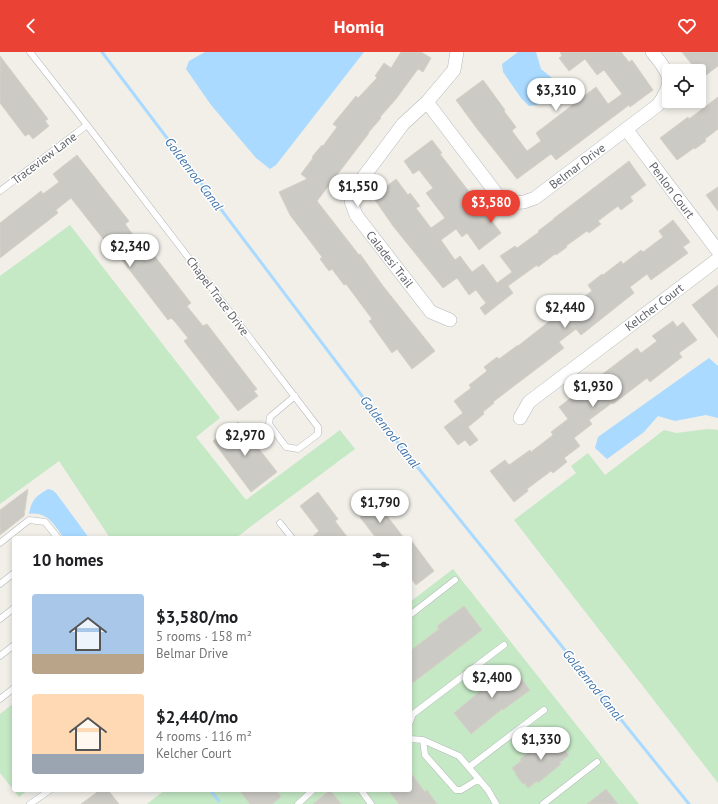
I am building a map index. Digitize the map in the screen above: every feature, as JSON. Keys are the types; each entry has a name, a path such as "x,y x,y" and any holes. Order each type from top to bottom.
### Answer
{"street":[{"name":"Caladesi Trail","path":"450,320 431,312 356,215 352,201 356,187 403,124 426,102 454,70 457,52"},
{"name":"Belmar Drive","path":"426,102 499,197 510,203 524,202 535,198 658,105 666,93 669,77 652,52"},
{"name":"Penlon Court","path":"626,129 718,251"},
{"name":"Kelcher Court","path":"520,418 529,402 718,259"}],"lane":[{"name":"Chapel Trace Drive","path":"30,52 87,125 295,396 318,427 318,434 298,449 286,447 269,424 270,418 295,396"},
{"name":"Traceview Lane","path":"0,190 87,125"},
{"path":"0,543 30,520 45,522 56,536"},
{"path":"280,523 290,536"},
{"path":"0,584 12,575"},
{"path":"412,613 455,580"},
{"path":"0,619 12,610"},
{"path":"412,717 413,714 504,645"},
{"path":"0,656 12,647"},
{"path":"0,699 12,690"},
{"path":"469,767 544,710"},
{"path":"412,739 423,740 459,756 488,790 496,804"},
{"path":"423,740 425,754 456,790 461,790 479,779"},
{"path":"543,804 597,762"},
{"path":"30,804 47,792"},
{"path":"298,804 311,792"},
{"path":"363,792 372,804"}],"green space":[{"path":"70,225 220,418 196,437 246,500 340,430 355,449 239,536 109,536 59,461 0,504 0,276"},
{"path":"708,429 718,430 718,783 514,520 576,473 571,466 588,453 605,475 664,430 676,433"},
{"path":"453,569 639,804 147,804 162,792 412,792 412,600"},
{"path":"12,705 12,788 0,773 0,714"},
{"path":"15,792 25,792 19,797"}],"water":[{"path":"205,52 364,52 276,165 270,169 256,158 211,105 186,69 189,61"},
{"path":"518,52 536,52 541,69 557,82 557,89 537,105 529,106 521,98 503,72 502,64"},
{"path":"709,358 718,366 718,418 706,415 675,421 658,416 644,432 607,459 595,448 598,437"},
{"path":"48,489 56,493 88,536 62,536 50,520 41,515 29,514 31,505 40,494"}],"building":[{"path":"401,52 421,52 431,58 423,72 418,69 317,201 435,351 412,369 397,349 392,353 369,321 372,319 346,284 344,285 332,269 329,271 320,259 322,257 290,215 279,192 307,179 301,174 313,158 312,157 322,145 323,146 337,127 333,124 356,96 358,98 377,78 375,76 384,63 391,68"},
{"path":"560,52 621,52 629,62 632,60 653,90 630,107 629,105 556,160 551,154 517,179 456,100 483,80 516,127 512,131 527,151 541,141 536,133 596,87 608,104 622,94 604,70 597,75 585,59 569,71 559,58 562,56"},
{"path":"682,52 718,52 718,66 706,75 706,64 691,64"},
{"path":"0,56 48,119 45,121 49,126 33,139 29,134 25,136 0,103"},
{"path":"718,97 718,129 705,139 706,141 677,160 660,138 688,117 689,119 704,108 706,108 706,106"},
{"path":"432,140 442,153 440,154 501,233 479,250 467,233 462,237 456,229 441,240 455,260 460,256 472,272 483,264 497,283 512,272 500,256 515,246 517,248 539,232 538,231 553,219 629,161 646,185 630,197 633,201 621,210 618,206 598,221 601,224 589,233 587,231 556,255 555,254 538,267 537,265 508,286 513,293 485,315 480,308 486,303 476,290 469,295 457,278 443,288 393,226 373,197 396,179 408,195 410,193 420,206 416,208 431,228 445,218 426,193 433,188 419,170 413,174 404,161"},
{"path":"77,155 129,221 125,224 137,240 140,237 191,303 187,306 190,310 203,326 207,324 257,389 254,391 258,396 238,411 184,341 188,338 171,318 168,320 118,255 121,253 109,236 104,240 71,198 56,210 58,213 0,258 0,223 41,191 43,194 59,182 53,174"},
{"path":"718,187 718,211 706,195"},
{"path":"673,220 690,242 683,247 688,253 651,280 647,274 630,287 634,293 581,335 576,329 559,342 564,348 493,402 494,403 483,412 484,414 468,427 478,440 470,446 465,440 458,445 444,427 463,413 454,401 471,388 469,385 487,371 484,367 497,357 499,359 518,346 570,305 571,306 592,291 588,285 602,274 603,275 621,261 623,264 641,250 643,252 663,237 659,231"},
{"path":"718,285 718,338 692,305"},
{"path":"673,321 677,327 683,322 697,340 679,353 682,357 650,382 647,378 589,420 592,424 574,438 580,446 564,458 567,462 553,473 551,471 527,489 528,491 514,502 490,471 505,460 509,465 530,450 531,452 553,435 551,432 568,419 559,407 637,348 641,353 657,341 652,336"},
{"path":"238,422 277,472 251,492 213,441"},
{"path":"28,489 24,516 0,535 0,510"},
{"path":"318,492 338,519 335,521 346,536 313,536 319,531 300,506"},
{"path":"377,503 402,536 374,536 360,517"},
{"path":"412,542 434,571 416,585 412,580"},
{"path":"464,606 482,630 412,683 412,649 439,629 437,626"},
{"path":"511,665 530,690 503,710 502,709 471,734 454,713 485,687 484,686"},
{"path":"553,734 567,749 565,751 569,755 559,763 561,764 538,783 537,781 528,788 515,774 516,773 512,768 521,761 520,759"},
{"path":"412,775 425,792 427,790 437,804 399,804 390,792 412,792"},
{"path":"606,789 618,804 587,804"},
{"path":"97,792 110,792 119,804 81,804"},
{"path":"241,792 277,792 281,797 272,804 250,804"},
{"path":"328,792 332,792 341,804 313,804"}],"waterway":[{"name":"Goldenrod Canal","path":"102,52 390,433 689,804"},
{"path":"212,792 219,801"}]}
